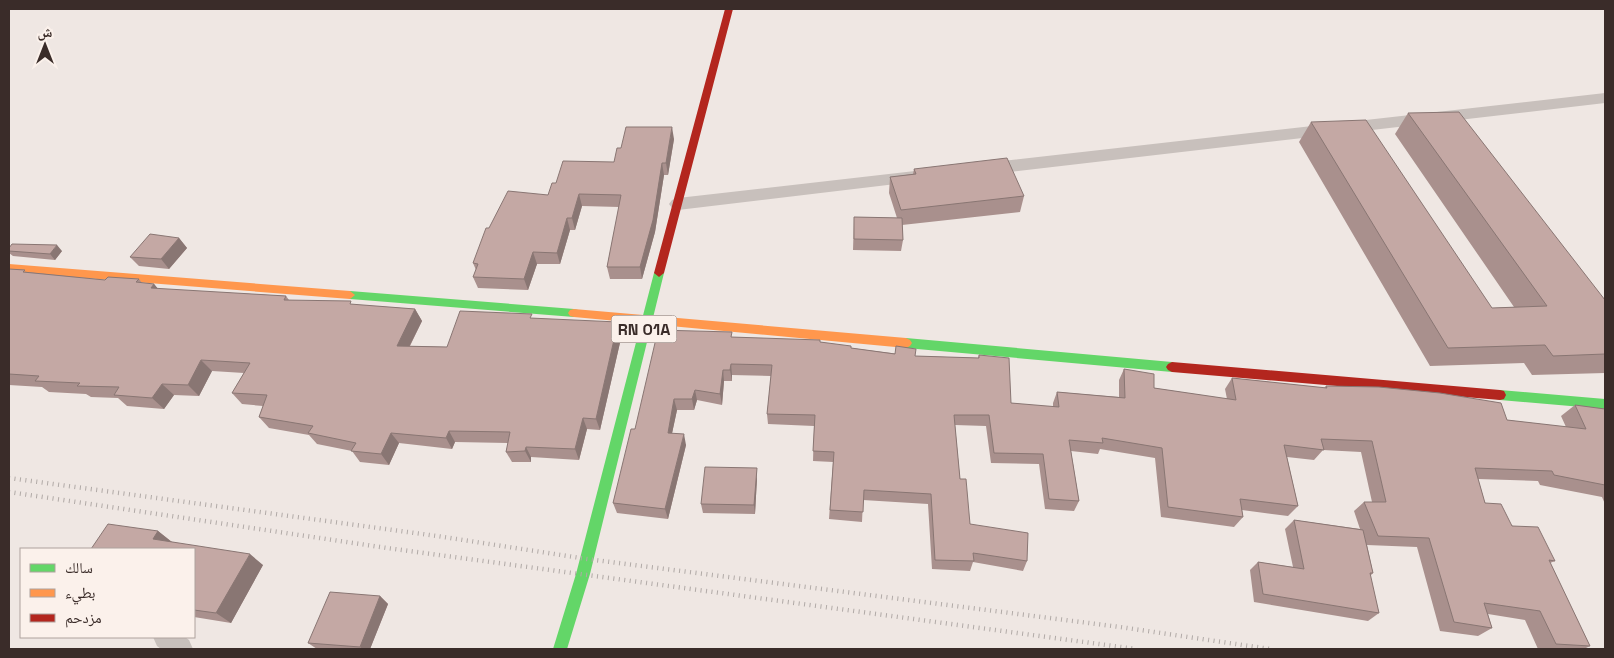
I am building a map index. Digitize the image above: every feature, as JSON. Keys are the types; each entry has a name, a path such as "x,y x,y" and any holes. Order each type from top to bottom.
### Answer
{"street":[{"name":"RN 01A","path":"560,649 583,574 647,319 730,9"},
{"path":"972,170 1605,98"},
{"path":"678,204 933,175"},
{"path":"9,268 647,319 1148,366 1605,404"},
{"path":"167,638 180,649"}],"building":[{"path":"1459,112 1605,300 1605,354 1553,356 1545,345 1448,348 1311,122 1366,120 1492,308 1547,306 1408,113"},
{"path":"626,127 672,127 666,163 662,163 653,220 640,267 607,267 621,195 579,194 572,218 567,218 557,253 533,252 524,279 473,277 478,264 473,263 486,228 489,228 508,191 548,195 552,183 556,183 563,161 614,162 617,148 621,148"},
{"path":"1007,158 1024,196 901,210 890,177 916,174 914,169"},
{"path":"854,217 902,218 903,240 854,239"},
{"path":"150,234 179,238 161,259 130,257"},
{"path":"12,244 57,245 50,254 9,251"},
{"path":"9,269 105,280 108,277 139,279 136,282 154,284 151,288 286,296 284,300 351,301 350,304 415,309 397,346 447,347 460,311 532,314 530,318 618,322 596,419 583,418 575,449 526,447 525,451 506,452 510,432 449,431 446,438 391,433 381,454 351,451 356,443 308,433 313,426 259,417 267,395 232,393 250,363 201,360 188,385 162,384 152,398 114,395 119,387 77,386 80,383 35,381 39,376 9,374"},
{"path":"658,330 732,332 731,337 820,340 820,342 851,346 851,348 895,354 896,346 916,349 915,356 979,358 979,355 1009,358 1011,403 1059,407 1057,392 1125,398 1124,369 1154,374 1154,388 1236,400 1232,378 1327,388 1326,386 1379,387 1440,393 1501,403 1507,420 1586,429 1575,405 1605,409 1605,485 1554,475 1552,471 1475,468 1485,503 1501,504 1512,526 1538,527 1555,561 1549,560 1590,646 1556,644 1540,611 1484,603 1492,628 1454,622 1429,538 1378,536 1364,502 1386,502 1372,441 1321,439 1324,450 1284,445 1298,506 1240,499 1243,517 1168,507 1162,448 1102,438 1103,443 1069,440 1079,501 1049,499 1043,454 994,453 989,415 954,415 960,479 966,479 970,524 1028,533 1027,561 973,553 974,561 935,560 931,494 864,490 863,512 830,510 834,452 813,451 815,415 767,414 772,365 731,364 730,370 723,370 720,394 695,390 692,399 674,399 668,433 684,434 665,509 613,503 631,429 635,429"},
{"path":"705,467 757,468 754,505 701,504"},
{"path":"1294,520 1363,530 1373,573 1370,573 1379,613 1263,594 1258,562 1304,569"},
{"path":"108,524 158,531 153,539 250,554 216,613 195,610 195,548 92,548"},
{"path":"330,592 380,596 360,647 308,643"}],"railway":[{"path":"9,478 437,536 587,559 1120,627 1270,649"},
{"path":"9,492 387,548 1136,649"}],"traffic: fast":[{"path":"560,649 583,574 659,273"},
{"path":"350,295 574,313"},
{"path":"906,343 1172,367"},
{"path":"1500,395 1605,404"}],"traffic: slow":[{"path":"9,268 350,295"},
{"path":"574,313 906,343"}],"traffic: jam":[{"path":"659,273 729,9"},
{"path":"1172,367 1500,395"}]}
